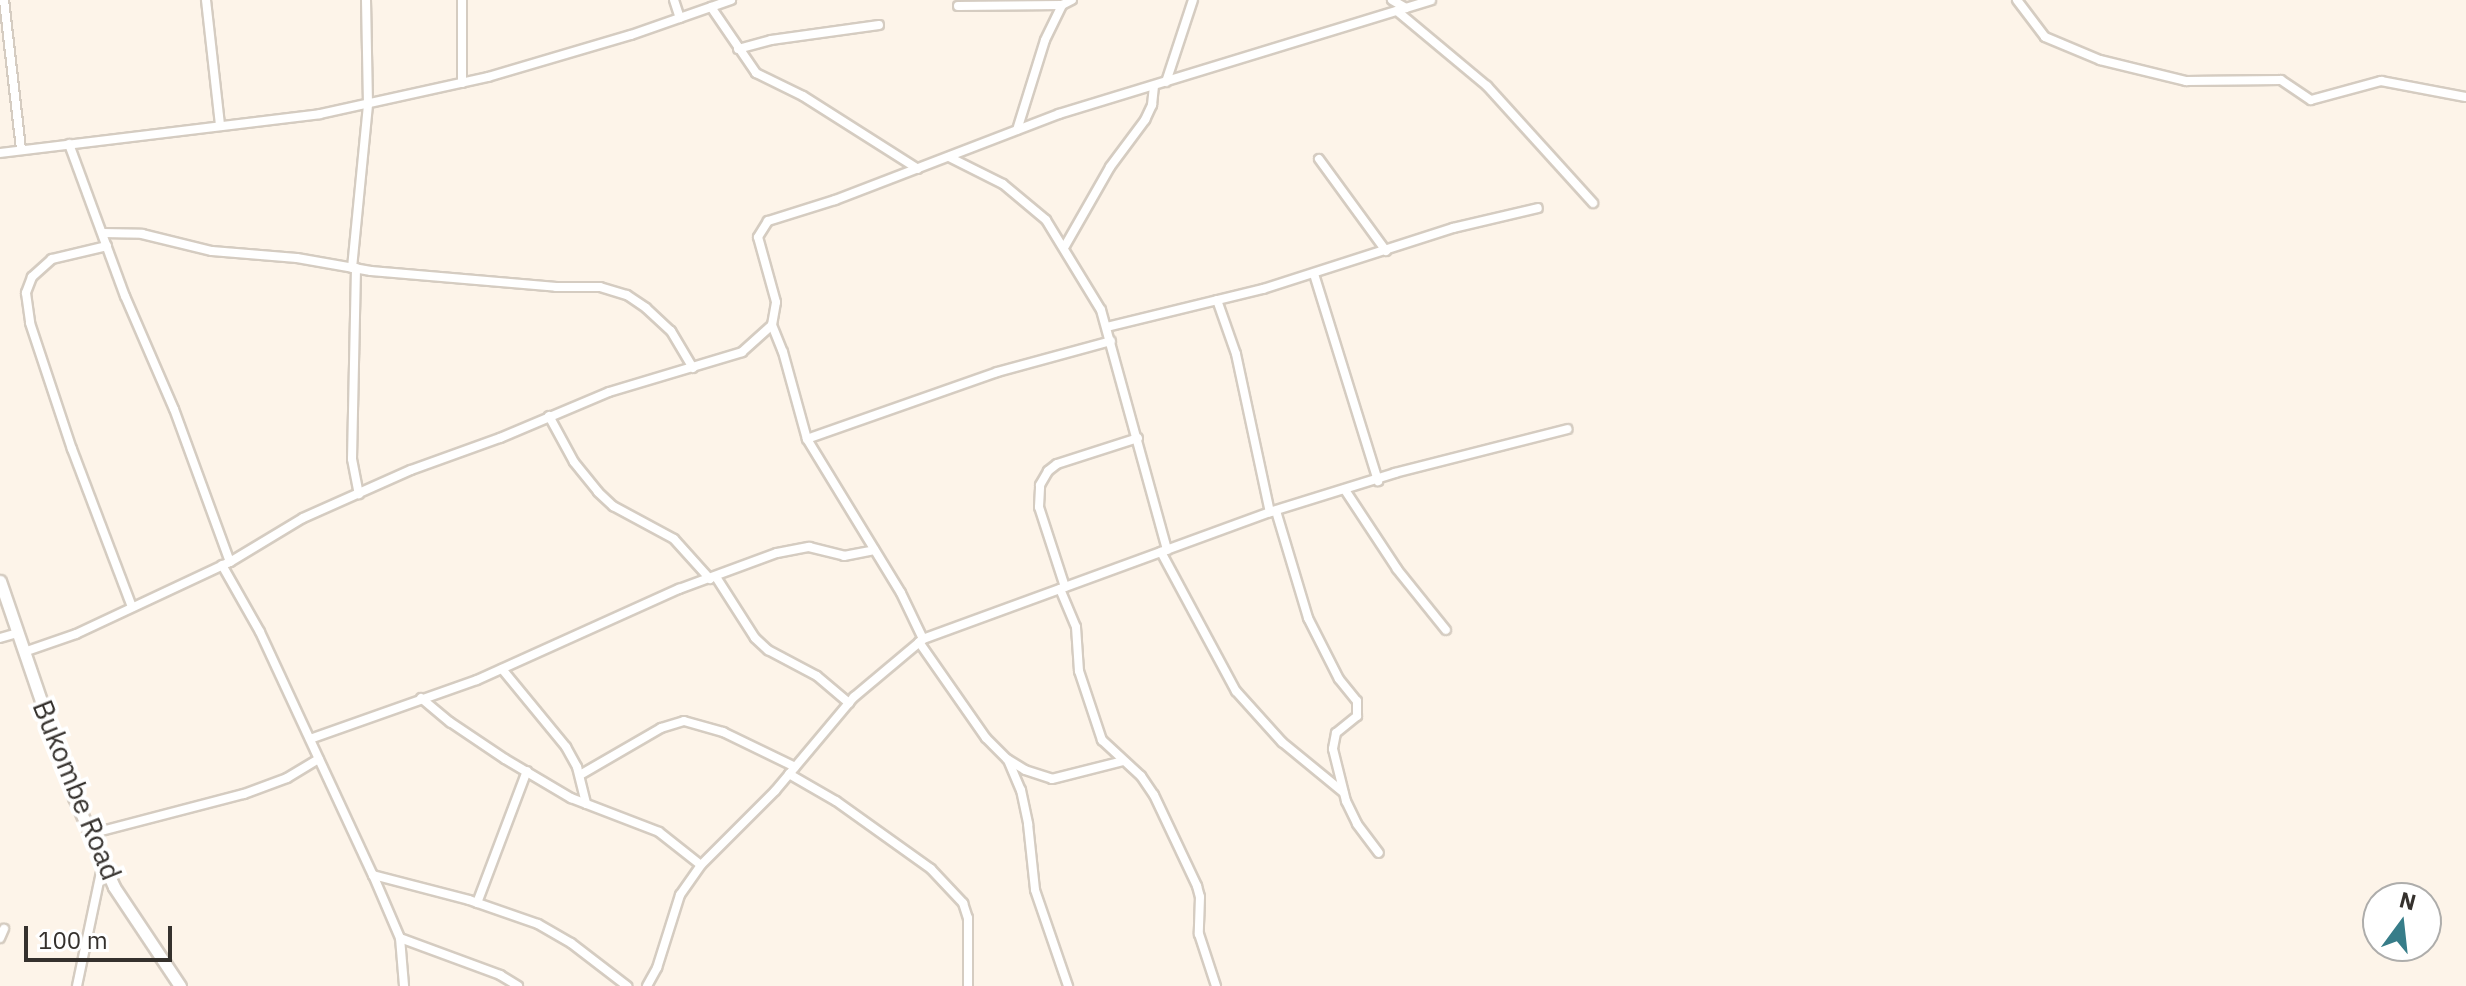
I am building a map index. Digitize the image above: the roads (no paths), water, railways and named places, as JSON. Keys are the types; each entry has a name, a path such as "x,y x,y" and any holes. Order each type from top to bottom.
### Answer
{"main road":[{"name":"Bukombe Road","path":"0,581 74,797 90,834 114,887 180,986"}],"street":[{"path":"4,0 21,150"},
{"path":"206,0 220,124"},
{"path":"359,494 352,459 354,268 368,104 366,0"},
{"path":"462,0 462,83"},
{"path":"674,0 680,18"},
{"path":"0,153 320,114 368,104 462,83 731,0"},
{"path":"958,6 1062,5 1072,0"},
{"path":"1166,82 1193,0"},
{"path":"1392,0 1487,86 1593,203"},
{"path":"1123,761 1052,779 1040,777 1007,759 986,738 921,641 901,593 807,439 783,352 772,325 776,302 771,275 758,244 762,225 1017,130 1431,0"},
{"path":"2017,0 2045,37 2100,60 2186,81 2281,80 2311,100 2381,81 2466,97"},
{"path":"1017,130 1045,40 1062,5"},
{"path":"711,7 756,73 803,96 918,169"},
{"path":"738,49 771,40 879,25"},
{"path":"1065,246 1110,167 1145,120 1152,105 1154,86"},
{"path":"69,144 174,409 226,564 400,938 404,986"},
{"path":"949,157 1003,184 1046,220 1065,246 1101,310 1107,327 1138,438 1164,551 1236,691 1282,742 1343,792"},
{"path":"1319,159 1386,251"},
{"path":"1107,327 1314,274 1491,217 1538,208"},
{"path":"103,233 142,234 235,255 297,258 354,268 556,287 600,287 627,295 646,308 671,331 693,368"},
{"path":"107,246 52,259 32,277 26,293 30,323 72,449 132,607"},
{"path":"1314,274 1378,481"},
{"path":"1217,300 1236,354 1273,512 1308,618 1326,657 1359,709 1352,723 1333,738 1343,792 1357,824 1379,853"},
{"path":"24,652 76,634 226,564 303,518 359,494 609,392 742,352 772,325"},
{"path":"807,439 997,372 1111,341"},
{"path":"549,416 574,462 598,492 613,506 674,539 713,578 755,638 768,650 817,676 849,703"},
{"path":"649,985 680,895 701,865 792,771 849,703 921,641 1273,512 1378,481 1395,473 1567,429"},
{"path":"1138,438 1057,464 1048,471 1040,485 1039,507 1076,627 1075,653 1091,716 1102,740 1141,776 1154,795 1197,886 1200,897 1199,934 1216,986"},
{"path":"1345,490 1397,569 1446,630"},
{"path":"310,739 502,669 679,589 795,549 809,547 844,556 874,550"},
{"path":"0,638 18,633"},
{"path":"502,669 566,747 580,775 586,804"},
{"path":"421,698 450,722 527,771 586,804 659,832 701,865"},
{"path":"580,775 661,728 684,721 723,732 792,771 931,869 963,903 968,918 968,986"},
{"path":"90,834 244,794 287,778 319,759"},
{"path":"1007,759 1021,790 1035,890 1068,986"},
{"path":"477,903 516,807 527,771"},
{"path":"77,986 103,863"},
{"path":"373,875 477,903 538,924 592,957 627,986"},
{"path":"400,938 500,975 518,986"}]}
